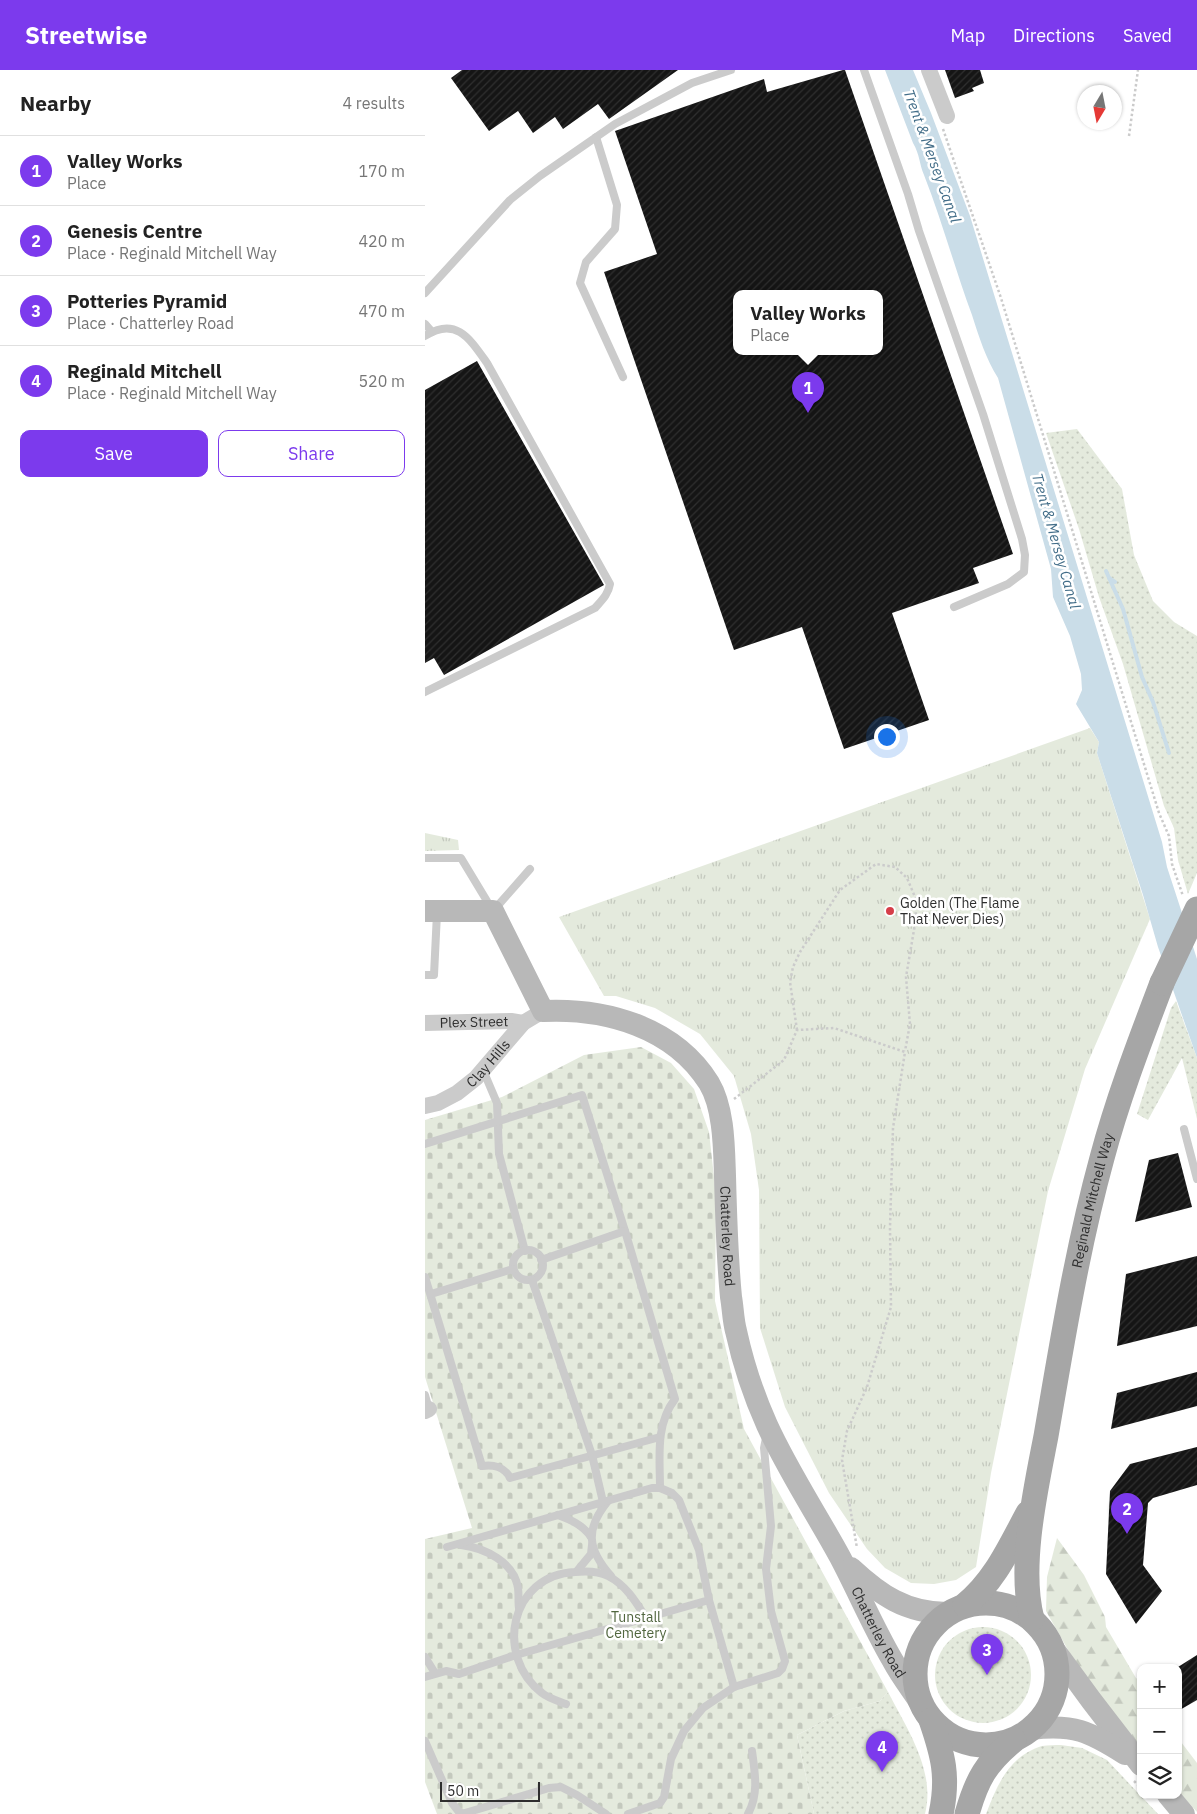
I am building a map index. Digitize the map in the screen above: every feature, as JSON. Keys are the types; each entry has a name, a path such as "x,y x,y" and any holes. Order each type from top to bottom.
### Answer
{"main road":[{"name":"Reginald Mitchell Way","path":"1032,1619 1028,1598 1028,1572 1033,1504 1073,1280 1091,1197 1126,1079 1190,904"},
{"name":"Reginald Mitchell Way","path":"956,1609 977,1595 990,1579 1033,1504"},
{"path":"941,1814 945,1790 945,1775 939,1744 914,1681 916,1656 926,1634 933,1625 956,1609 987,1602 1015,1608 1032,1619 1047,1637 1053,1648 1057,1671 1054,1696 1049,1708 1039,1722 996,1755 978,1780 967,1814"},
{"path":"926,1712 943,1731 963,1742 999,1744 1022,1734"}],"street":[{"path":"929,70 943,118"},
{"path":"431,911 493,912 543,1011"},
{"name":"Chatterley Road","path":"543,1011 570,1010 596,1013 644,1027 678,1049 697,1066 710,1086 717,1105 723,1142 729,1272 735,1327 745,1370 767,1426 800,1489 840,1557 893,1661 926,1712"},
{"name":"Clay Hills","path":"425,1106 438,1103 457,1093 476,1078 523,1023 543,1011"},
{"name":"Plex Street","path":"425,1023 453,1021 511,1021 523,1023"},
{"name":"Chatterley Road","path":"840,1557 871,1587 896,1602 918,1610 934,1613 956,1609"},
{"path":"1053,1648 1137,1761"},
{"path":"1022,1734 1065,1727 1081,1730 1099,1737 1137,1763"},
{"path":"1171,1799 1184,1814"}],"lane":[{"path":"425,293 510,200 540,176 615,124 692,83 731,70"},
{"path":"864,70 1007,486 1025,555 1024,572 1016,578 987,594 954,607"},
{"path":"596,137 617,205 615,229 586,262 580,283 623,377"},
{"path":"425,324 428,334 447,328 457,330 469,338 487,363 610,584 609,591 595,608 425,692"},
{"path":"425,858 461,858 493,912 530,869"},
{"path":"425,975 434,975 431,911"},
{"path":"483,1070 497,1103 499,1154 525,1251"},
{"path":"425,1144 582,1095 675,1399 667,1409 660,1437 660,1488"},
{"path":"1183,1129 1197,1179"},
{"path":"541,1260 625,1231"},
{"path":"525,1251 535,1252 541,1260 542,1269 532,1280 521,1279 513,1269 516,1256 525,1251"},
{"path":"431,1294 513,1269"},
{"path":"425,1277 482,1466 495,1466 508,1473 510,1478 660,1437"},
{"path":"532,1280 592,1455 605,1501 591,1530 591,1554 577,1571"},
{"path":"628,1814 659,1803 664,1797 671,1759 684,1731 703,1708 734,1687 778,1673 785,1661 771,1611 766,1569 771,1526 764,1448 767,1426"},
{"path":"447,1547 652,1488 660,1488 672,1493 679,1500 699,1550 709,1600 734,1687"},
{"path":"558,1515 585,1529 606,1570 634,1598 646,1618"},
{"path":"458,1544 474,1546 503,1562 513,1574 517,1587 519,1610"},
{"path":"566,1704 543,1694 528,1679 516,1655 513,1640 516,1617 521,1604 532,1589 552,1576 586,1571 607,1576 617,1582"},
{"path":"425,1677 446,1671 459,1674 516,1655 709,1600"},
{"path":"425,1657 435,1673"},
{"path":"425,1741 452,1803 459,1812 465,1814 549,1788 561,1787 606,1814"},
{"path":"748,1814 753,1805 756,1781 752,1751"}],"path":[{"path":"1129,136 1138,70"},
{"path":"943,118 1001,298 1159,813 1169,836 1172,864 1190,904"},
{"path":"717,1105 733,1100 784,1060 797,1030 790,982 793,968 800,952 840,890 875,864 895,867 907,878 915,897 917,918 906,978 910,1024 893,1128 890,1237 891,1306 867,1387 847,1431 843,1460 857,1555 840,1557"},
{"path":"797,1030 834,1028 905,1052"}],"green space":[{"path":"1077,429 1122,489 1134,555 1153,601 1174,622 1197,636 1197,873 1188,894 1178,860 1174,828 1164,806 1123,664 1099,597 1079,529 1046,433"},
{"path":"1090,728 1099,742 1097,753 1150,919 1085,1069 1048,1191 991,1473 976,1567 956,1580 934,1584 911,1583 885,1568 867,1549 829,1493 785,1407 760,1328 759,1190 751,1134 734,1076 700,1034 655,1008 616,996 604,996 559,917"},
{"path":"425,833 458,840 459,850 425,851"},
{"path":"1176,1001 1197,1058 1197,1119 1182,1058 1148,1120 1137,1114 1171,1008"},
{"name":"Tunstall Cemetery","path":"641,1047 671,1063 694,1089 709,1132 716,1195 715,1301 744,1429 888,1692 880,1701 844,1711 797,1735 814,1814 437,1814 425,1782 425,1539 472,1528 425,1377 425,1120 502,1097 584,1055"},
{"path":"1057,1538 1084,1575 1105,1617 1106,1627 1137,1679 1137,1743 1076,1664 1046,1611 1047,1577"},
{"path":"983,1627 1002,1630 1017,1641 1028,1656 1031,1675 1028,1694 1017,1709 1002,1720 983,1723 964,1720 949,1709 938,1694 935,1675 938,1656 949,1641 964,1630"},
{"path":"888,1692 911,1736 923,1766 927,1782 925,1814 814,1814 797,1735 844,1711 880,1701"},
{"path":"1182,1743 1197,1763 1197,1812 1182,1795"},
{"path":"1049,1745 1082,1748 1107,1760 1137,1792 1137,1799 1144,1799 1158,1814 986,1814 1000,1782 1013,1764 1031,1751"}],"water":[{"name":"Trent & Mersey Canal","path":"885,70 913,70 970,216 1162,842 1167,867 1197,959 1197,1058 1158,947 1097,753 1099,742 1076,704 1082,690 1081,674 1070,636 1053,597 1051,569 998,378 980,340 937,210 922,171 917,151"}],"building":[{"path":"462,70 678,70 609,119 598,104 563,129 555,117 533,133 518,111 489,131 451,78"},
{"path":"845,70 1013,554 973,568 979,583 892,613 929,720 844,749 802,627 734,650 604,272 657,254 615,131 764,79 767,92"},
{"path":"945,70 980,70 984,83 972,88 974,91 955,98"},
{"path":"477,361 604,585 444,675 434,658 425,663 425,390"},
{"path":"1178,1153 1192,1207 1135,1222 1149,1160"},
{"path":"1197,1256 1197,1326 1117,1346 1126,1274"},
{"path":"1197,1372 1197,1406 1111,1429 1117,1393"},
{"path":"1197,1447 1197,1485 1153,1498 1148,1503 1143,1565 1162,1591 1136,1624 1106,1574 1110,1491 1130,1464"},
{"path":"1197,1655 1197,1700 1182,1709 1182,1664"}],"waterway":[{"path":"1106,571 1123,609 1142,677 1153,702 1169,753"},
{"path":"1109,578 1115,582"}],"place":[{"name":"Valley Works","path":"808,413"},
{"name":"Golden (The Flame That Never Dies)","path":"890,911"},
{"name":"Genesis Centre","path":"1127,1534"},
{"name":"Potteries Pyramid","path":"987,1675"},
{"name":"Reginald Mitchell","path":"882,1772"}]}
